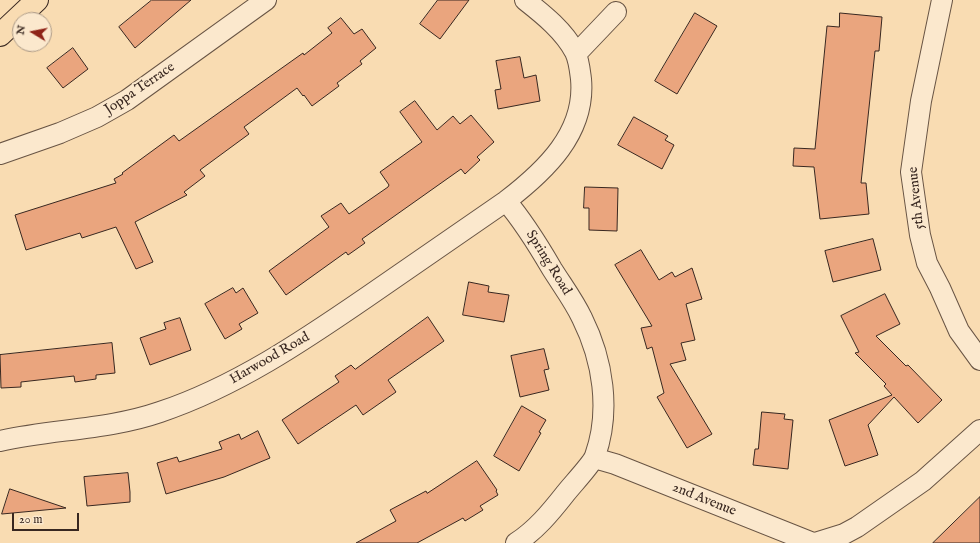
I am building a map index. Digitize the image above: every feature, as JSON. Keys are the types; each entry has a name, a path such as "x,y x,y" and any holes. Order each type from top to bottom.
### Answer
{"main road":[{"path":"0,35 37,0"}],"street":[{"name":"Joppa Terrace","path":"0,154 60,133 103,114 127,100 266,0"},
{"path":"506,200 527,184 560,150 579,109 582,89 580,70 576,54 565,36 544,15 525,0"},
{"name":"5th Avenue","path":"942,0 921,101 911,172 920,235 927,263 959,331 980,360"},
{"path":"576,54 616,12"},
{"name":"Harwood Road","path":"0,441 126,422 160,413 227,384 262,365 326,325 506,200"},
{"name":"Spring Road","path":"506,200 520,218 582,317 592,344 603,383 604,397 602,429 594,458 530,534 516,543"},
{"name":"2nd Avenue","path":"594,458 615,464 814,543 844,534 857,527 923,481 980,430"}],"building":[{"path":"152,0 191,0 135,48 119,27"},
{"path":"438,0 469,0 440,39 420,24"},
{"path":"695,13 717,26 677,94 655,81"},
{"path":"840,13 882,17 879,51 875,51 861,183 866,183 869,214 820,219 814,167 793,166 794,148 815,149 827,26 839,27"},
{"path":"341,18 354,34 362,29 376,48 360,61 362,64 337,83 339,86 312,106 297,88 244,127 249,134 200,170 205,176 184,192 187,195 135,222 153,262 136,269 116,227 82,238 80,233 26,250 15,215 116,183 114,179 123,174 122,173 174,135 179,141 303,53 304,55 332,33 328,28"},
{"path":"73,48 88,69 63,88 47,68"},
{"path":"520,57 524,78 536,75 540,101 498,109 495,90 501,89 496,61"},
{"path":"415,101 437,130 453,116 460,124 471,115 494,142 477,157 480,160 465,174 461,169 362,239 365,243 348,255 346,252 286,295 269,271 329,227 321,216 341,203 349,214 388,187 389,185 380,172 422,142 400,112"},
{"path":"634,117 668,136 665,140 674,145 662,169 618,145"},
{"path":"585,187 618,188 617,231 589,230 589,208 584,208"},
{"path":"873,239 881,270 833,282 825,251"},
{"path":"641,250 659,280 672,272 675,277 692,268 702,299 686,304 695,340 681,343 686,360 670,364 712,434 687,448 657,397 664,393 652,347 647,349 641,328 652,326 615,265"},
{"path":"469,282 489,286 488,292 509,295 504,322 463,315"},
{"path":"233,288 236,293 243,288 258,313 239,324 242,329 225,339 205,304"},
{"path":"885,294 900,324 876,336 906,366 908,365 942,400 918,423 894,397 868,425 878,455 845,466 829,420 892,395 884,386 886,384 855,353 859,352 841,316"},
{"path":"428,317 444,341 388,380 396,392 363,415 356,405 298,444 282,420 339,382 335,376 351,365 355,369"},
{"path":"180,318 191,350 150,365 140,338 166,329 164,323"},
{"path":"112,343 115,373 96,375 96,379 75,382 74,376 21,382 21,387 1,388 0,355"},
{"path":"544,349 549,369 544,370 549,390 520,397 511,356"},
{"path":"522,406 546,420 539,432 541,433 519,471 494,456"},
{"path":"762,412 785,414 784,419 793,420 788,469 753,465 755,449 758,449"},
{"path":"258,431 270,458 224,477 166,494 157,463 177,457 179,462 222,449 219,442 239,434 241,439"},
{"path":"477,461 497,490 498,495 480,506 483,510 465,521 463,518 417,543 356,543 396,521 390,510 426,491 427,493"},
{"path":"128,473 130,502 87,506 84,477"},
{"path":"10,489 66,508 2,514"},
{"path":"980,497 980,543 933,543"}]}
